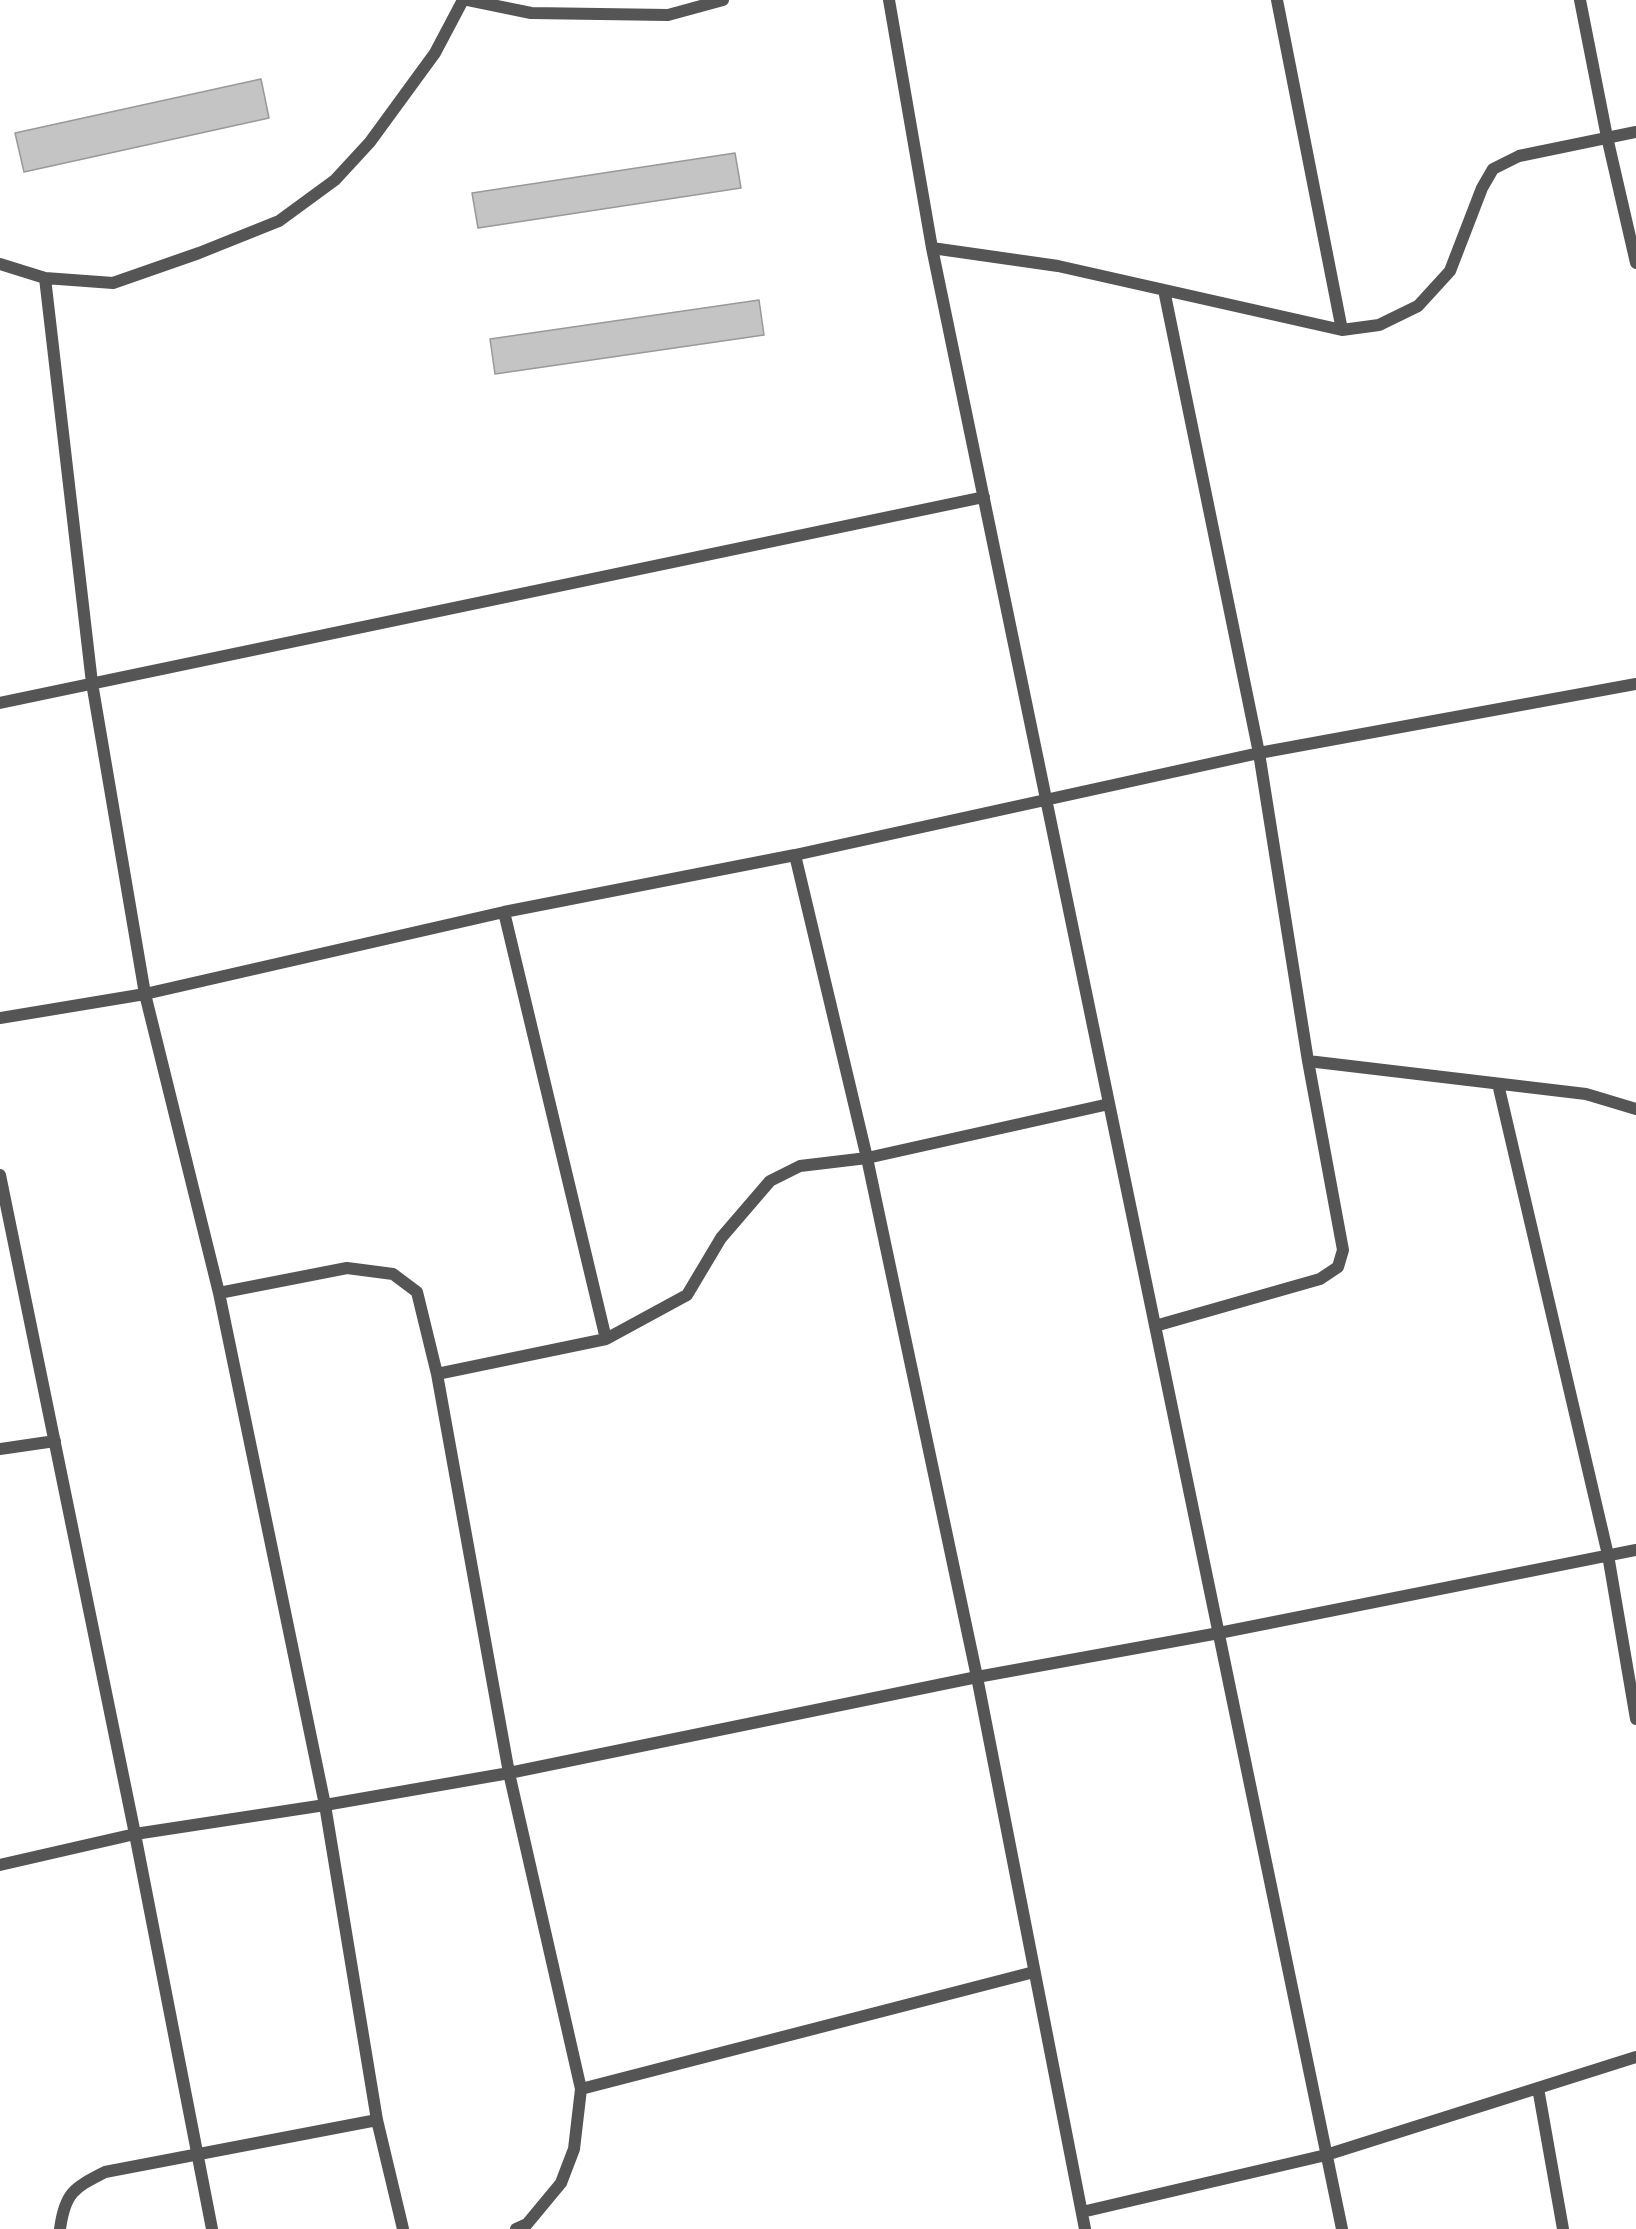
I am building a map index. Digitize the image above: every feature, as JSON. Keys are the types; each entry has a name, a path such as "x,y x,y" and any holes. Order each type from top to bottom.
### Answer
{"street":[{"path":"0,264 45,278 113,283 199,254 279,221 335,180 370,142 435,52 463,0"},
{"path":"468,0 531,13 668,15 723,0"},
{"path":"531,0 531,13"},
{"path":"889,0 932,248 1044,799 1342,2229"},
{"path":"1276,0 1342,330"},
{"path":"1580,0 1607,137 1636,263"},
{"path":"932,248 1058,266 1342,330 1379,325 1418,306 1450,271 1482,188 1493,169 1520,156 1636,132"},
{"path":"45,278 92,683 145,994 219,1293 325,1805 377,2120 403,2229"},
{"path":"1155,1326 1320,1279 1338,1267 1343,1250 1308,1061 1259,753 1164,290"},
{"path":"0,703 984,497"},
{"path":"0,1018 145,994 504,912 795,855 1259,753 1636,684"},
{"path":"795,855 867,1158 977,1677 1085,2229"},
{"path":"504,912 606,1339"},
{"path":"1308,1061 1586,1094 1636,1109"},
{"path":"1498,1084 1608,1555 1636,1719"},
{"path":"437,1374 606,1339 687,1295 721,1238 770,1181 800,1166 867,1158 1109,1104"},
{"path":"0,1175 135,1834 212,2229"},
{"path":"219,1293 347,1268 393,1274 417,1292 437,1374 509,1773 581,2089 574,2149 561,2183 527,2224 516,2229"},
{"path":"0,1449 55,1441"},
{"path":"0,1865 135,1834 325,1805 509,1773 977,1677 1219,1633 1636,1550"},
{"path":"581,2089 1034,1972"},
{"path":"1082,2212 1326,2155 1636,2057"},
{"path":"1538,2088 1563,2229"},
{"path":"60,2229 62,2211 76,2187 105,2172 377,2120"}],"building":[{"path":"261,79 269,118 24,172 15,133"},
{"path":"735,153 741,188 478,228 472,193"},
{"path":"759,300 764,335 495,374 490,339"}]}
